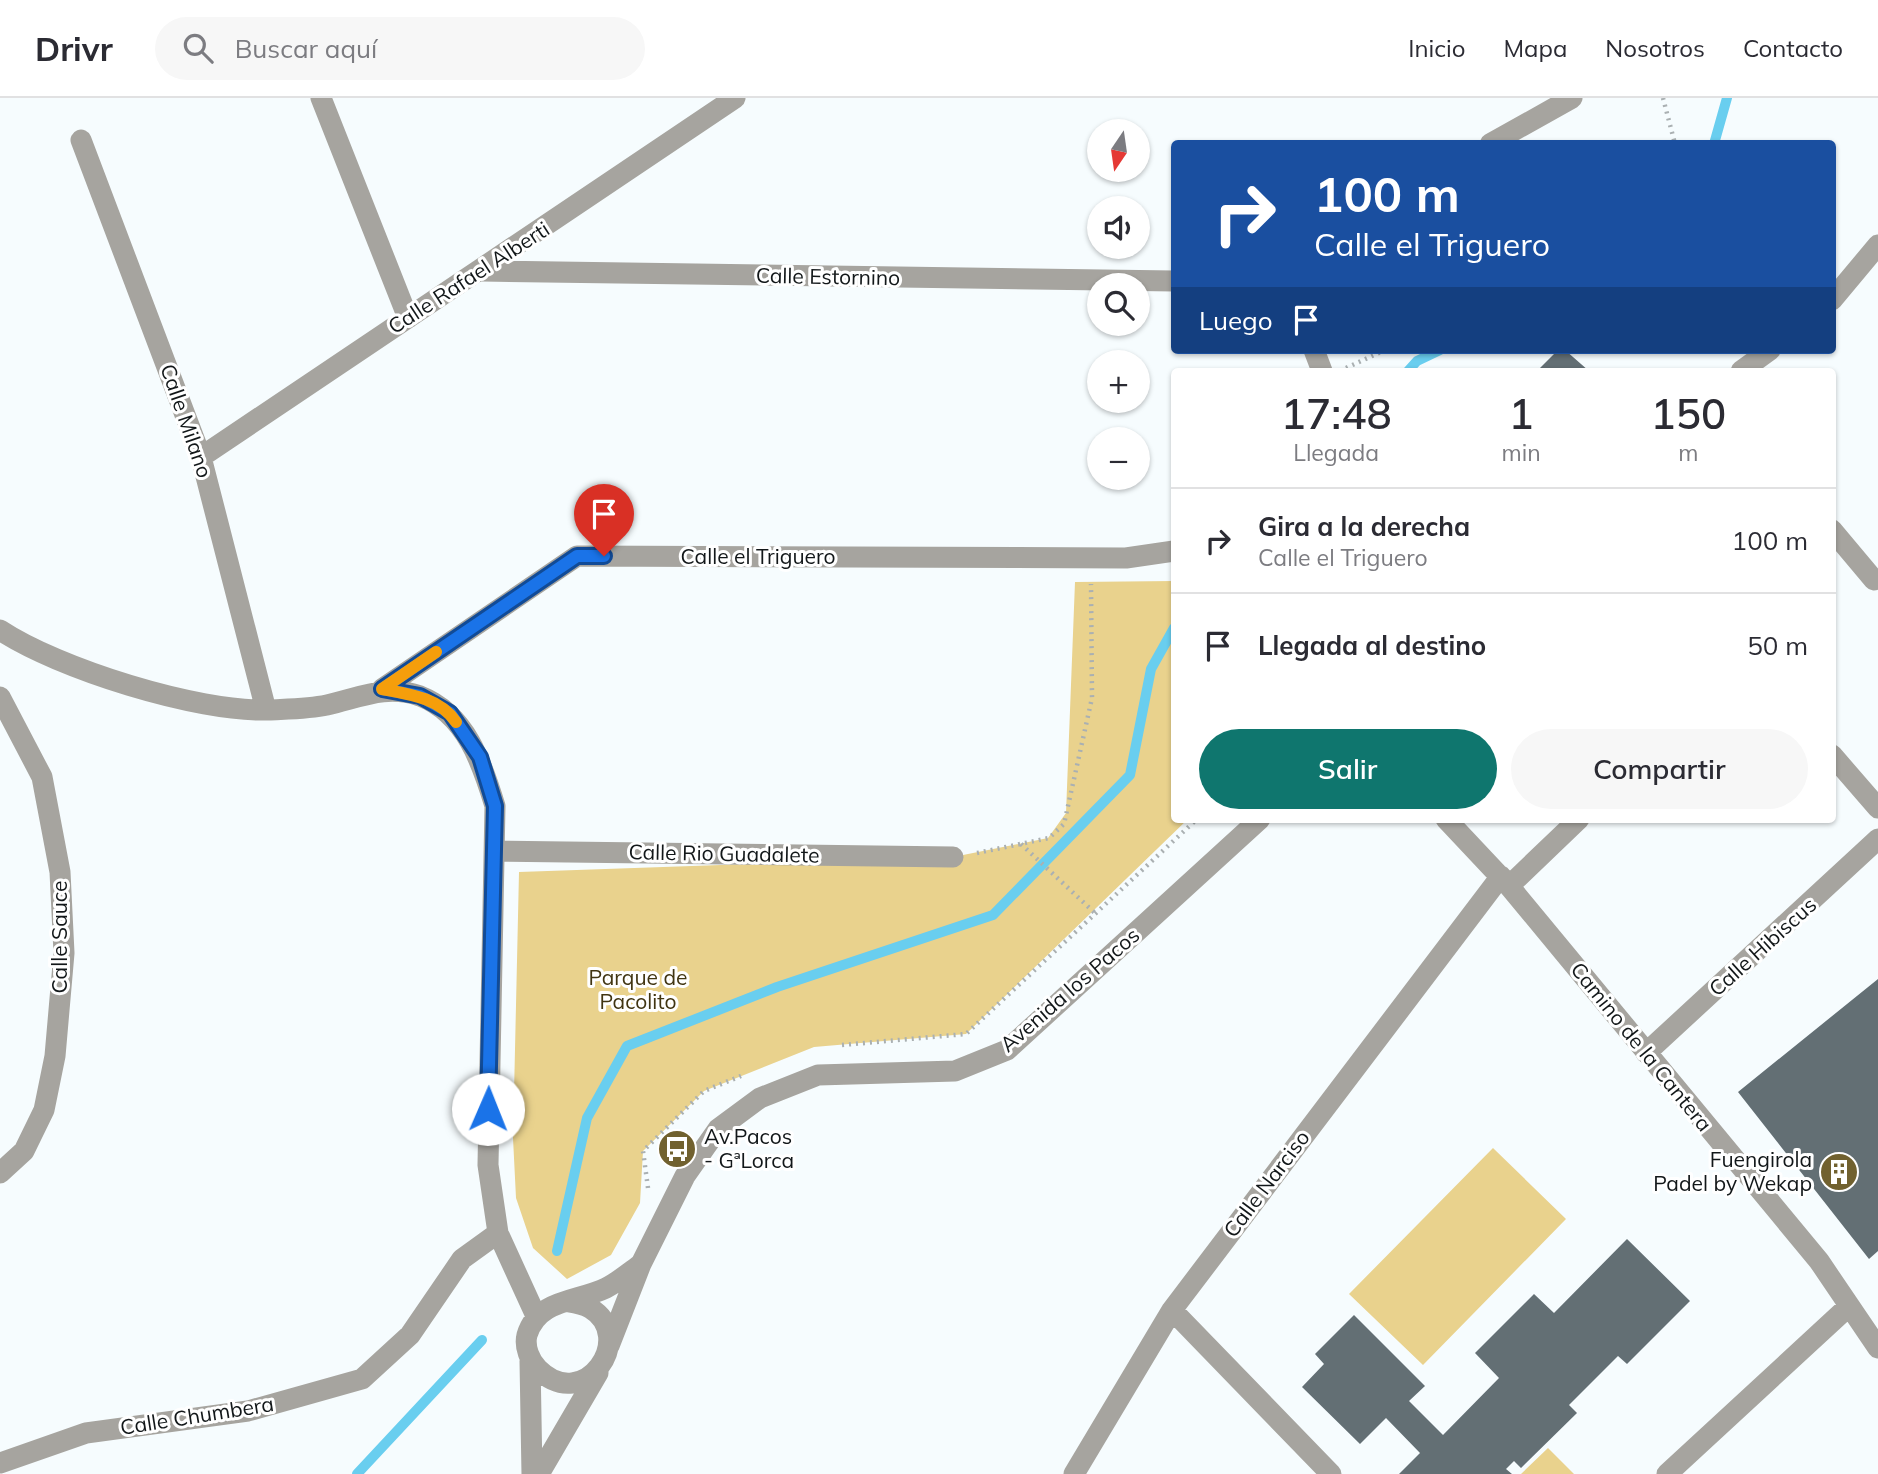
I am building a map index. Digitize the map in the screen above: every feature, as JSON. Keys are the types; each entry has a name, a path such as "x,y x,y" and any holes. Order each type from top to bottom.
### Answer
{"street":[{"path":"321,98 408,318"},
{"name":"Calle Rafael Alberti","path":"201,457 482,271 735,98"},
{"path":"1497,140 1572,98"},
{"name":"Calle Milano","path":"81,140 201,457 266,710"},
{"path":"1836,296 1871,257 1878,245"},
{"name":"Calle Estornino","path":"482,271 1171,281"},
{"path":"1745,368 1764,354"},
{"path":"1836,535 1874,580"},
{"name":"Calle el Triguero","path":"382,689 577,556 1091,559 1126,558 1171,551"},
{"path":"0,630 26,647 88,671 206,704 266,710 324,705 382,689 420,696 450,713 480,757 495,806 489,971 488,1165 498,1233 536,1316"},
{"name":"Calle Sauce","path":"0,697 42,777 60,872 64,953 55,1056 44,1110 24,1151 0,1173"},
{"path":"1836,760 1878,808"},
{"name":"Avenida los Pacos","path":"609,1346 642,1264 685,1176 718,1129 760,1098 818,1075 955,1071 1007,1051 1256,823"},
{"name":"Camino de la Cantera","path":"1450,823 1505,881 1819,1261 1878,1348"},
{"path":"1505,881 1574,823"},
{"name":"Calle Hibiscus","path":"1646,1053 1878,839"},
{"name":"Calle Rio Guadalete","path":"495,851 953,857"},
{"name":"Calle Narciso","path":"1074,1474 1172,1310 1505,881"},
{"name":"Calle Chumbera","path":"0,1463 86,1433 248,1411 362,1379 410,1335 462,1259 498,1233"},
{"path":"532,1474 530,1361 526,1338 536,1316 551,1305 606,1288 642,1264"},
{"path":"539,1474 601,1368 609,1346 605,1325 590,1308 569,1301"},
{"path":"1667,1474 1849,1306"},
{"path":"1172,1310 1331,1474"},
{"path":"530,1361 550,1381 578,1383 601,1368"}],"path":[{"path":"1663,98 1674,140"},
{"path":"1346,368 1376,354"},
{"path":"953,857 1049,838 1064,824 1093,698 1091,559"},
{"path":"828,1046 966,1034 1193,823"},
{"path":"1021,844 1097,915"},
{"path":"653,1198 645,1181 643,1151 704,1091 753,1072"}],"green space":[{"name":"Parque de Pacolito","path":"1171,581 1171,823 1184,823 966,1034 814,1047 704,1091 643,1151 640,1203 611,1255 567,1279 533,1248 516,1198 513,1138 519,872 953,857 1048,838 1066,813 1075,582"},
{"path":"1493,1148 1566,1219 1423,1365 1349,1294"},
{"path":"1548,1448 1574,1474 1521,1474"}],"building":[{"path":"1554,354 1570,354 1586,368 1540,368"},
{"name":"Fuengirola Padel by Wekap","path":"1878,979 1878,1251 1869,1259 1738,1092"},
{"path":"1627,1239 1690,1301 1627,1364 1618,1356 1569,1405 1577,1413 1521,1468 1514,1461 1506,1469 1512,1474 1399,1474 1420,1453 1386,1418 1360,1444 1302,1387 1324,1364 1315,1354 1354,1315 1425,1386 1409,1401 1443,1435 1499,1378 1475,1353 1534,1294 1554,1313"}],"waterway":[{"path":"1715,140 1727,98"},
{"path":"1411,368 1417,361 1432,354"},
{"path":"557,1251 587,1118 627,1046 777,987 993,915 1130,775 1151,669 1171,633"},
{"path":"357,1474 482,1340"}],"slow traffic":[{"path":"436,652 382,689 420,696 450,713 456,722"}],"place":[{"name":"Av.Pacos - GªLorca","path":"677,1149"},
{"name":"Fuengirola Padel by Wekap","path":"1839,1172"}],"route":[{"path":"488,1109 489,971 495,806 480,757 450,713 420,696 382,689 577,556 604,556"}]}
